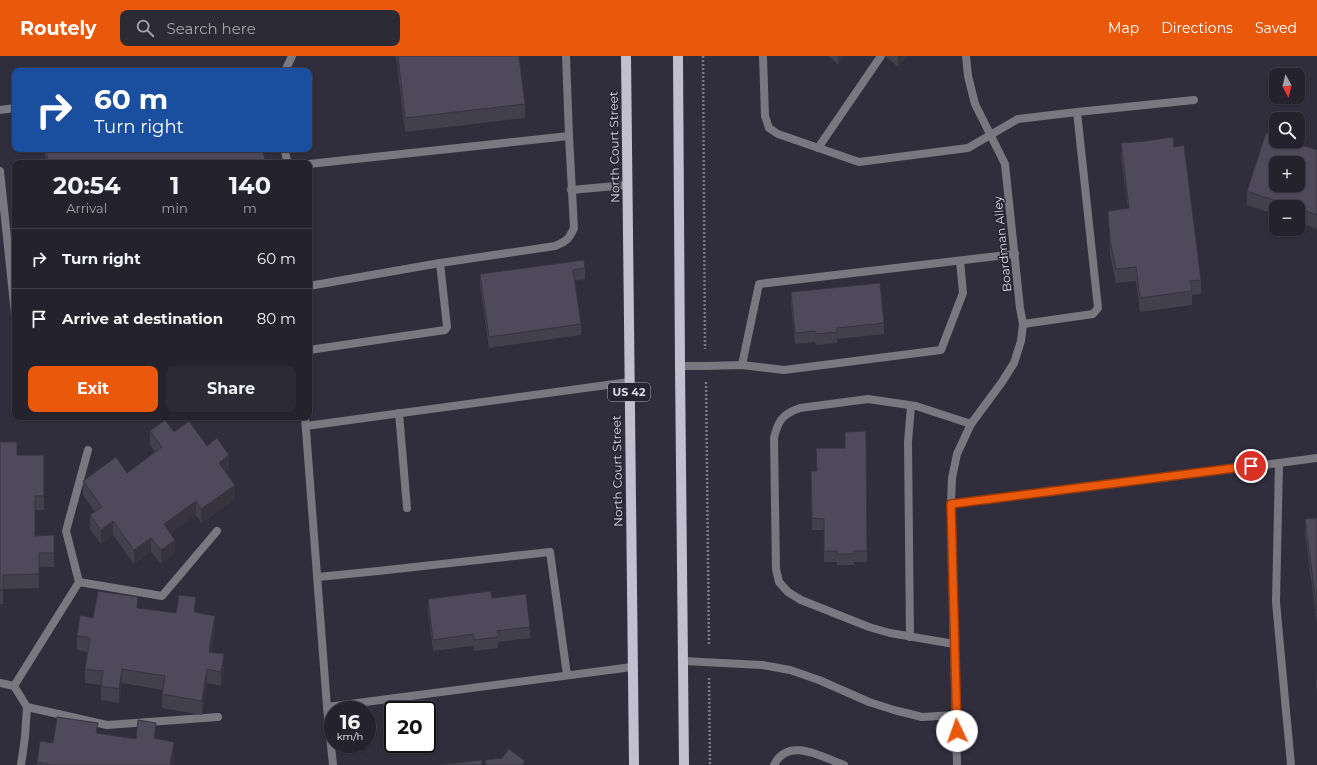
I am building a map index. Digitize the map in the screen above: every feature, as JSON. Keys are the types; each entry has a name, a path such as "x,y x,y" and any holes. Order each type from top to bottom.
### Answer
{"main road":[{"name":"North Court Street","path":"626,56 634,765"},
{"path":"678,56 684,765"}],"street":[{"path":"286,68 292,56"},
{"path":"312,285 440,263 556,246 568,240 574,228 571,190 566,56"},
{"path":"763,56 765,116 769,128 778,134 859,162 968,148 1018,118 1194,100"},
{"path":"818,148 881,56"},
{"name":"Boardman Alley","path":"957,765 951,504 952,478 957,454 971,424 1014,363 1021,341 1023,324 1005,164 975,104 968,76 966,56"},
{"path":"0,110 12,108"},
{"path":"1023,324 1093,314 1098,308 1077,112"},
{"path":"312,164 569,136"},
{"path":"0,171 12,285"},
{"path":"571,190 627,185"},
{"path":"742,364 759,284 1015,254"},
{"path":"680,366 742,364 784,370 941,350 963,293 960,261"},
{"path":"312,350 445,330 447,327 440,263"},
{"path":"306,426 629,382"},
{"path":"954,644 890,634 801,600 788,592 780,582 776,569 774,438 776,427 781,418 791,411 800,408 868,399 911,406 971,424"},
{"path":"910,637 908,442 911,406"},
{"path":"399,413 407,508"},
{"path":"305,420 327,701"},
{"path":"14,686 79,582 66,531 88,450"},
{"path":"951,504 1317,458"},
{"path":"1279,463 1276,602 1291,765"},
{"path":"79,582 162,596 217,531"},
{"path":"318,577 550,552 568,676"},
{"path":"683,661 762,665 790,670 894,710 922,717 956,715"},
{"path":"374,701 632,667"},
{"path":"0,683 14,686 27,707 25,737 20,765"},
{"path":"27,707 107,725 218,717"},
{"path":"774,765 783,753 798,749 844,765"},
{"path":"332,753 333,765"}],"path":[{"path":"703,56 710,765"}],"building":[{"path":"398,56 519,56 525,104 405,118"},
{"path":"1266,133 1269,134 1269,148 1305,148 1305,146 1317,150 1317,215 1305,211 1305,200 1273,200 1247,191"},
{"path":"1173,137 1174,147 1184,145 1201,280 1190,281 1192,291 1140,298 1136,267 1116,269 1110,240 1108,211 1129,208 1121,143"},
{"path":"46,152 263,152 265,160 48,160"},
{"path":"584,260 585,268 573,270 581,324 489,337 480,274"},
{"path":"880,283 884,323 837,328 837,332 816,334 815,331 795,333 791,292"},
{"path":"165,420 174,432 189,421 207,446 217,438 229,455 219,463 235,485 201,509 196,501 164,524 175,540 161,550 151,538 134,550 113,521 101,530 90,515 102,507 83,481 116,457 127,473 162,447 150,431"},
{"path":"866,431 867,551 854,551 854,554 837,554 837,551 824,551 824,519 812,518 811,471 817,471 816,448 845,448 845,432"},
{"path":"0,442 17,442 17,455 44,455 44,496 35,496 35,536 54,535 54,553 39,553 39,574 3,575 3,590 0,590"},
{"path":"1317,518 1317,611 1305,519"},
{"path":"98,591 138,597 137,608 176,613 179,595 196,597 194,612 215,616 209,652 224,654 221,672 207,669 202,701 162,694 165,676 122,669 119,689 101,686 103,671 85,669 90,638 77,636 80,615 93,618"},
{"path":"491,591 492,598 526,594 530,627 497,631 498,637 474,640 473,634 433,640 428,599"},
{"path":"57,717 98,723 96,733 136,739 138,720 156,723 154,738 174,742 170,765 49,765 37,762 40,741 53,743"},
{"path":"509,749 525,761 522,765 486,765 485,760 502,758"},
{"path":"482,760 482,765 438,765"}],"route":[{"path":"957,731 951,504 1251,466"}]}
